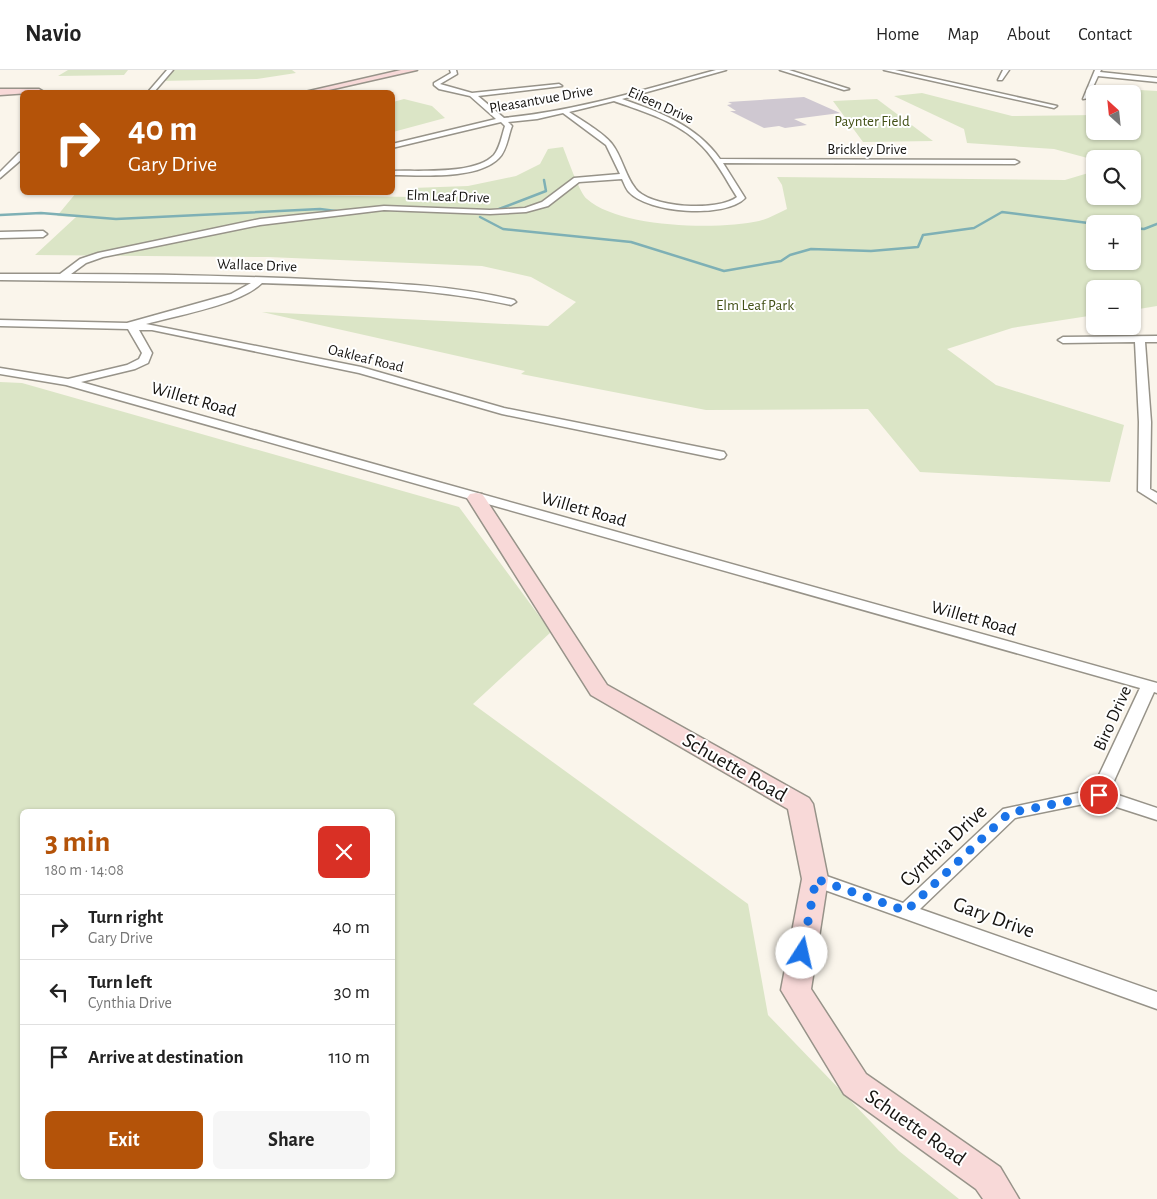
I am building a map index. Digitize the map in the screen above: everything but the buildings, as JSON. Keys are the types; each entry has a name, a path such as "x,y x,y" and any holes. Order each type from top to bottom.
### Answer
{"street":[{"path":"152,90 170,70"},
{"path":"319,90 413,70"},
{"path":"453,70 454,74 436,84 442,88 472,95 559,86"},
{"name":"Pleasantvue Drive","path":"395,145 502,120 537,117 564,111 723,70"},
{"path":"783,70 846,89"},
{"path":"887,70 1054,106"},
{"path":"1000,79 1006,70"},
{"path":"1085,98 1098,72 1157,80"},
{"path":"0,92 20,92"},
{"path":"395,173 457,170 487,163 499,153 508,126 472,95"},
{"name":"Eileen Drive","path":"614,99 650,111 697,136 718,162 741,198 738,203 714,209 678,207 648,200 632,190 625,176"},
{"path":"564,111 609,144 625,176"},
{"path":"0,176 20,157"},
{"name":"Brickley Drive","path":"718,162 1015,162"},
{"name":"Elm Leaf Drive","path":"62,277 83,261 100,255 260,222 384,208 490,212 526,210 545,204 577,180 625,176"},
{"path":"0,235 43,234"},
{"name":"Wallace Drive","path":"0,277 261,280 427,288 480,295 511,302"},
{"path":"67,382 131,367 144,361 147,353 131,325 234,296 250,289 261,280"},
{"name":"Oakleaf Road","path":"0,323 152,327 361,370 502,411 720,455"},
{"path":"1140,339 1145,422 1144,491 1157,499"},
{"path":"1062,340 1157,339"},
{"name":"Willett Road","path":"0,371 67,382 1153,687"},
{"path":"1143,391 1157,390"},
{"name":"Schuette Road","path":"476,498 599,690 800,804 816,879 796,990 855,1084 988,1178 1002,1199"},
{"name":"Biro Drive","path":"1099,795 1153,687"},
{"name":"Cynthia Drive","path":"906,911 1009,813 1099,795 1157,814"},
{"name":"Gary Drive","path":"816,879 1157,1000"}],"green space":[{"path":"68,70 128,70 124,75 58,76"},
{"path":"170,70 292,70 296,73 257,79 160,81"},
{"name":"Elm Leaf Park","path":"1141,90 1157,91 1157,306 1141,309 1141,280 1086,280 1086,316 1012,328 947,349 996,385 1124,425 1110,482 920,472 868,409 706,410 521,374 525,371 262,312 548,326 576,302 531,277 482,266 268,257 35,255 76,217 57,216 74,195 410,197 412,188 468,186 516,176 540,164 548,149 563,147 577,183 587,199 602,209 622,216 670,224 695,226 741,224 769,217 787,209 782,185 777,177 1065,180 1086,174 1086,205 1141,205 1141,150 1086,150 1086,158 1054,149 967,143 964,129 894,96 922,93 1012,116 1086,115 1086,140 1141,140"},
{"path":"404,99 432,106 445,118 395,131 395,101"},
{"name":"Paynter Field","path":"877,99 933,141 863,142 833,101"},
{"path":"0,382 22,383 459,507 551,632 473,704 748,904 768,1015 899,1151 959,1199 0,1199"}],"waterway":[{"path":"499,209 546,191 544,180"},
{"path":"0,215 41,213 116,219 320,209 336,211"},
{"path":"480,217 503,229 631,242 724,271 781,261 790,255 811,249 871,251 918,247 923,235 974,228 1002,212 1086,223"},
{"path":"1141,229 1157,224"}],"route":[{"path":"802,953 816,879 906,911 1009,813 1099,795"}]}
